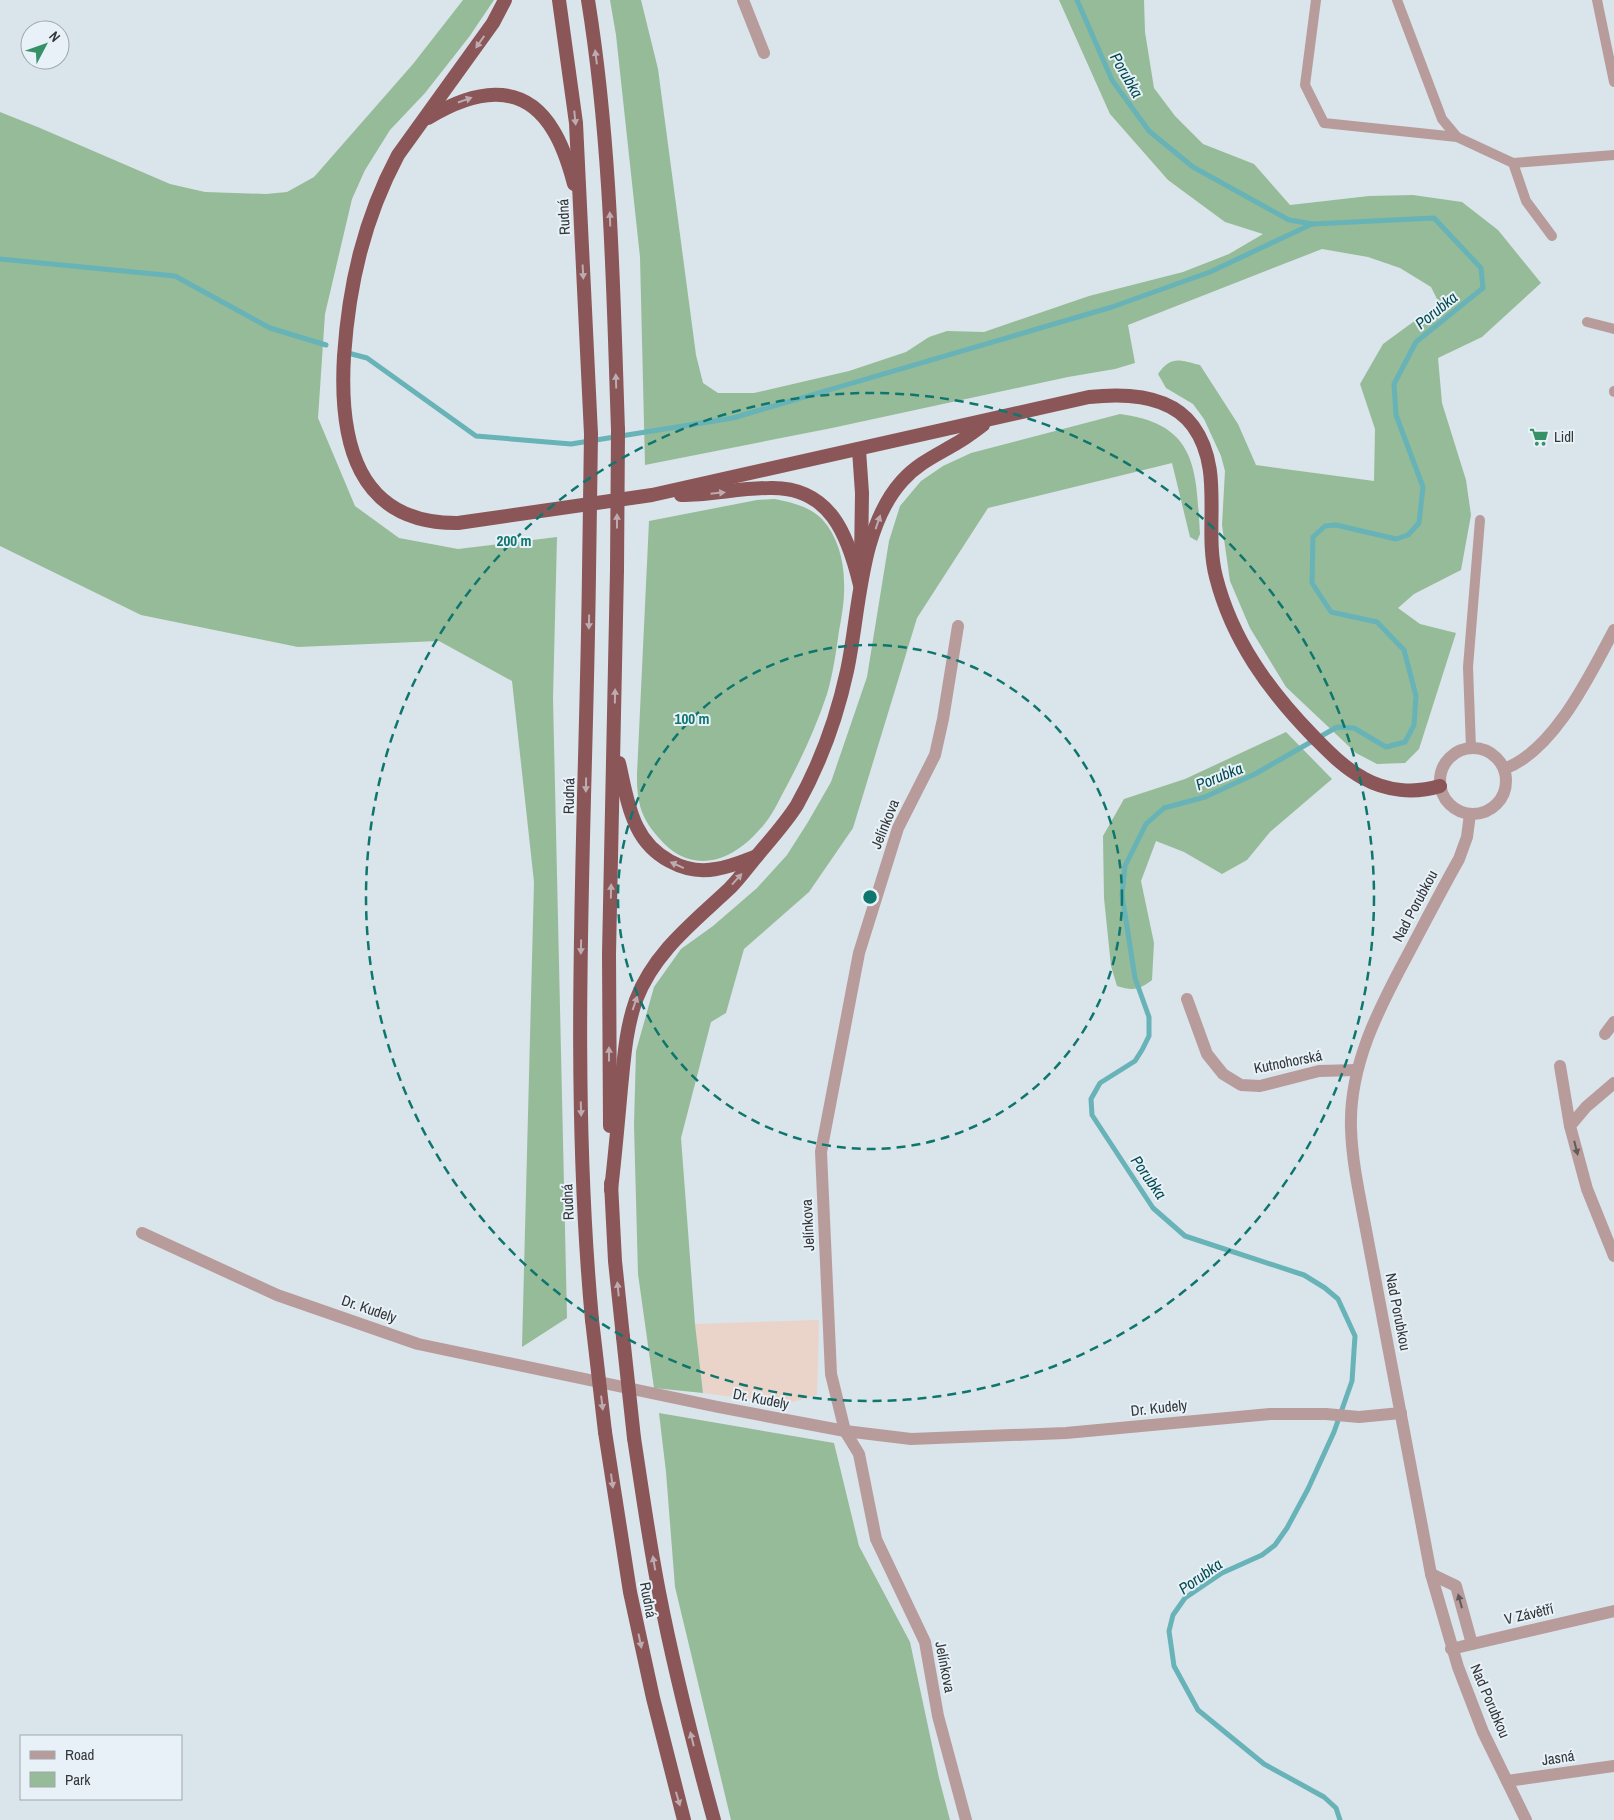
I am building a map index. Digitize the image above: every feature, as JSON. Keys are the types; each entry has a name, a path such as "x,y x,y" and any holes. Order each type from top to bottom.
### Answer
{"highway":[{"path":"505,0 492,24 409,138 386,176 360,250 349,299 342,387 347,435 356,462 379,497 398,511 419,520 458,523 652,495 859,450 901,438 990,421 1089,397 1109,395 1146,398 1165,404 1183,415 1199,435 1209,458 1211,471 1212,557 1216,576 1223,599 1240,640 1262,676 1296,718 1342,764 1363,778 1395,790 1410,791 1440,786"},
{"name":"Rudná","path":"559,0 576,123 591,434 581,950 581,1103 586,1251 605,1432 630,1592 655,1707 684,1820"},
{"path":"588,0 603,120 610,204 618,430 609,954 611,1190"},
{"path":"422,122 448,106 469,98 493,95 520,99 543,116 559,140 580,206"},
{"path":"860,586 880,516 898,486 925,460 960,442 990,421"},
{"path":"611,1190 625,1047 631,1016 639,994 651,971 672,942 730,887 778,833 795,807 824,745 841,698 847,673 860,586 862,493 859,450"},
{"path":"652,495 698,495 771,487 794,490 806,495 822,505 838,522 850,549 860,586"},
{"path":"614,744 636,826 644,840 660,855 681,867 707,871 757,855"},
{"name":"Rudná","path":"611,1190 623,1337 634,1438 650,1541 669,1641 696,1757 714,1820"}],"street":[{"path":"743,0 764,53"},
{"name":"Jelínkova","path":"958,626 943,719 935,755 898,828 859,953 821,1152 831,1374 845,1431 859,1454 876,1538 925,1642 938,1716 966,1820"},
{"path":"1504,769 1531,753 1553,732 1593,669 1614,630"},
{"path":"1471,748 1491,753 1504,769 1506,779 1502,797 1496,805 1479,814 1470,814 1453,808 1442,794 1440,786 1442,768 1453,754 1462,749 1471,748"},
{"name":"Nad Porubkou","path":"1470,814 1467,837 1459,859 1386,995 1369,1033 1357,1070 1352,1100 1351,1129 1356,1175 1430,1574 1452,1650 1483,1732 1526,1820"},
{"name":"Kutnohorská","path":"1187,999 1207,1054 1223,1074 1241,1085 1260,1086 1319,1071 1357,1070"},
{"path":"1605,1034 1614,1022"},
{"path":"1560,1066 1570,1126 1587,1189 1614,1256"},
{"path":"1570,1126 1586,1107 1614,1083"},
{"name":"Dr. Kudely","path":"142,1233 278,1295 418,1344 718,1407 845,1431 911,1439 1066,1433 1270,1414 1326,1414 1358,1417 1401,1413"},
{"path":"1430,1574 1456,1586 1472,1644"},
{"name":"V Závětří","path":"1452,1650 1614,1612"},
{"name":"Jasná","path":"1507,1782 1614,1766"}],"lane":[{"path":"1316,0 1305,85 1324,123 1457,137 1513,163 1614,155"},
{"path":"1397,0 1442,119 1457,137"},
{"path":"1597,0 1614,82"},
{"path":"1513,163 1526,201 1552,236"},
{"path":"1587,322 1614,329"},
{"path":"1471,748 1468,667 1480,520"}],"shaded area":[{"path":"819,1320 817,1395 786,1404 703,1393 695,1324"}],"green space":[{"path":"463,0 494,0 469,37 425,93 390,130 365,170 352,199 325,314 318,418 355,506 399,538 458,549 557,537 553,698 567,1318 522,1347 534,882 512,681 439,641 298,647 141,615 0,546 0,112 170,184 205,192 266,194 287,192 314,177 413,64"},
{"path":"610,0 641,0 658,69 696,355 703,383 718,393 754,393 849,371 906,352 929,337 947,331 984,332 1089,296 1183,272 1229,254 1263,234 1225,222 1168,180 1110,114 1059,0 1144,0 1145,32 1154,88 1175,116 1203,144 1254,164 1290,205 1369,196 1413,195 1462,202 1498,230 1541,283 1482,337 1438,358 1442,403 1466,480 1471,515 1461,570 1414,594 1398,608 1420,624 1456,633 1419,749 1405,763 1377,764 1356,753 1286,687 1250,628 1230,581 1222,525 1225,471 1221,456 1204,419 1193,404 1166,388 1158,374 1167,364 1176,360 1200,365 1238,424 1256,465 1374,481 1375,429 1360,384 1383,344 1439,303 1431,287 1400,268 1368,257 1322,249 1128,325 1135,363 1115,369 1068,377 832,428 645,465 640,257 616,35"},
{"path":"1120,414 1146,419 1165,428 1179,439 1188,454 1197,490 1200,534 1197,541 1190,537 1172,463 988,508 917,618 853,828 809,892 744,949 726,1013 711,1022 681,1138 695,1324 703,1393 654,1388 638,1274 634,1125 636,1051 654,987 681,949 713,926 757,888 787,855 831,782 867,677 889,541 900,506 921,481 943,466 971,453"},
{"path":"774,499 799,505 817,515 832,532 839,548 844,574 844,594 831,679 823,706 808,743 774,811 749,841 736,850 723,857 697,861 683,857 670,849 658,837 644,815 638,794 637,774 649,521 757,500"},
{"path":"1286,732 1332,779 1270,832 1247,860 1222,874 1184,852 1156,841 1141,881 1154,943 1152,980 1136,989 1117,986 1111,966 1104,898 1103,836 1124,799 1185,779"},
{"path":"659,1413 834,1443 859,1546 910,1642 939,1778 950,1820 731,1820 675,1587 666,1472"}],"waterway":[{"name":"Porubka","path":"1077,0 1112,80 1149,131 1193,167 1289,220 1313,224 1434,218 1481,268 1483,288 1416,342 1394,384 1396,415 1423,487 1419,523 1408,535 1396,539 1336,525 1325,526 1313,537 1312,583 1331,612 1377,622 1404,650 1416,696 1414,725 1405,742 1386,747 1354,728 1337,727 1255,774 1205,797 1164,808 1146,824 1125,866 1122,895 1135,978 1149,1017 1149,1036 1135,1061 1100,1083 1091,1099 1092,1115 1153,1208 1185,1236 1304,1275 1325,1288 1338,1299 1355,1336 1352,1381 1334,1432 1308,1489 1287,1528 1275,1545 1262,1555 1222,1573 1185,1598 1173,1615 1169,1631 1174,1666 1198,1710 1264,1764 1324,1797 1336,1808 1340,1820"},
{"path":"348,353 367,358 476,436 571,444 733,418 1112,307 1210,272 1312,224"},
{"path":"0,259 175,276 270,328 326,345"}],"place":[{"name":"Lidl","path":"1539,437"}]}
